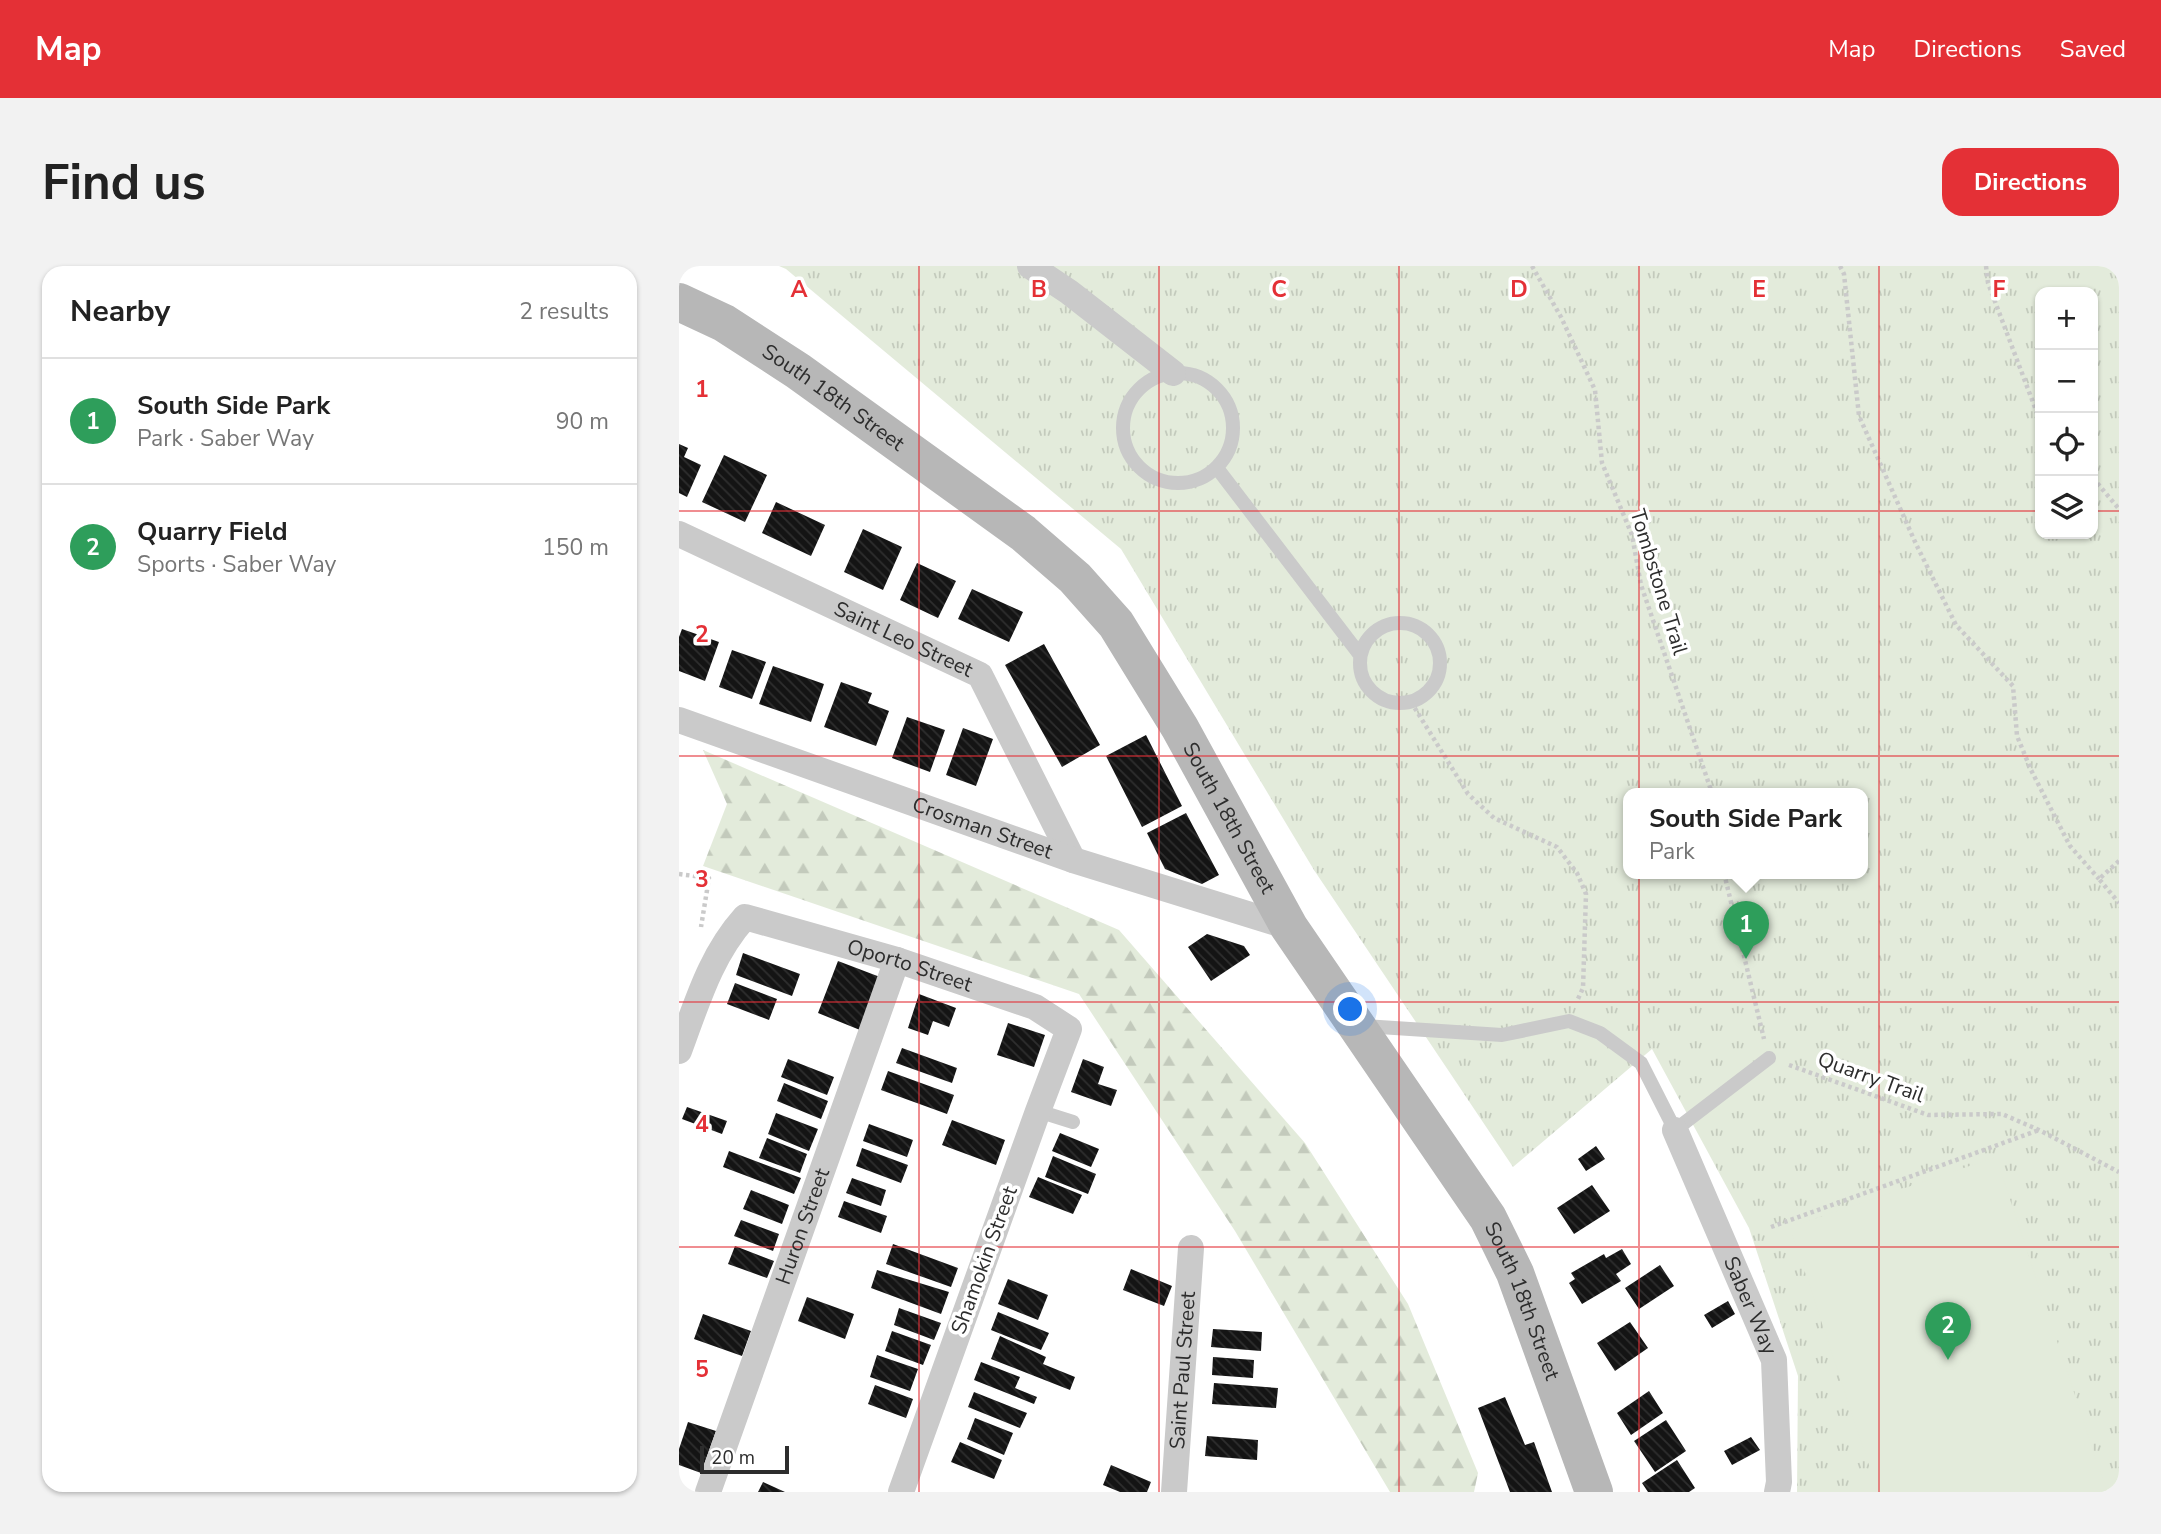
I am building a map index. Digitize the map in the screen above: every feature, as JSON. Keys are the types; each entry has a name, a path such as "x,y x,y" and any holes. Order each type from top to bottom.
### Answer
{"main road":[{"name":"South 18th Street","path":"679,302 724,323 798,371 1023,533 1075,578 1116,624 1180,728 1289,928 1488,1218 1515,1273 1594,1492"}],"street":[{"path":"1030,266 1069,292 1173,373"},
{"name":"Saint Leo Street","path":"679,534 980,675 1073,860"},
{"name":"Crosman Street","path":"679,720 1073,860 1289,928"},
{"name":"Oporto Street","path":"727,937 745,917 897,960 1035,1007 1069,1029"},
{"path":"679,1051 709,969 727,937"},
{"name":"Huron Street","path":"708,1492 897,960"},
{"name":"Shamokin Street","path":"901,1492 1069,1029"},
{"name":"Saber Way","path":"1675,1130 1774,1360 1779,1482 1777,1492"},
{"name":"Saint Paul Street","path":"1174,1492 1191,1248"}],"lane":[{"path":"1173,373 1190,374 1206,380 1219,391 1228,405 1233,421 1232,439 1227,454 1217,468 1201,479 1182,484 1163,482 1146,473 1132,460 1124,442 1123,423 1128,405 1139,389 1154,378 1173,373"},
{"path":"1217,468 1360,655"},
{"path":"1410,624 1422,629 1432,638 1438,650 1438,676 1432,688 1423,697 1411,702 1397,704 1384,700 1373,693 1364,682 1360,655 1373,633 1384,626 1410,624"},
{"path":"1357,1025 1397,1030 1502,1035 1569,1021 1600,1033 1641,1063 1675,1130 1769,1058"},
{"path":"1038,1111 1073,1122"}],"path":[{"name":"Tombstone Trail","path":"1532,266 1561,317 1595,390 1602,463 1632,535 1641,585 1710,788"},
{"path":"1840,266 1844,274 1859,416 1916,544 1956,625 2013,686 2017,736 2031,770 2070,846 2119,903"},
{"path":"1986,266 1988,283 2037,413"},
{"path":"2098,484 2119,509"},
{"path":"1411,702 1468,794 1494,818 1557,847 1577,873 1586,894 1583,988 1569,1021"},
{"path":"2099,879 2119,861"},
{"path":"679,874 709,878 701,929 718,931 727,937"},
{"path":"1725,879 1769,1058"},
{"name":"Quarry Trail","path":"1769,1058 1928,1115 2002,1114 2119,1172"},
{"path":"1771,1227 2039,1130"}],"green space":[{"path":"779,266 2119,266 2119,1492 1797,1492 1798,1376 1749,1228 1652,1049 1513,1167 1314,870 1121,549 786,269"},
{"path":"703,750 1119,930 1305,1143 1408,1304 1478,1473 1474,1492 1390,1492 1235,1231 1079,994 703,866 727,804"},
{"path":"1996,1157 2107,1492 1878,1492 1790,1227"}],"building":[{"path":"679,444 688,448 684,457 701,465 687,497 679,493"},
{"path":"724,455 767,475 745,522 702,502"},
{"path":"776,502 825,525 811,556 762,533"},
{"path":"863,529 902,547 883,590 844,572"},
{"path":"917,563 956,581 938,618 900,600"},
{"path":"972,589 1023,612 1009,642 958,619"},
{"path":"682,629 719,642 705,681 679,671 679,637"},
{"path":"1044,644 1100,745 1062,767 1005,665"},
{"path":"732,650 766,662 752,699 719,687"},
{"path":"773,666 824,684 811,722 759,704"},
{"path":"841,682 872,693 868,703 889,711 876,746 824,727"},
{"path":"907,717 945,730 930,772 892,758"},
{"path":"963,728 993,739 976,786 946,775"},
{"path":"1146,735 1182,806 1142,827 1106,756"},
{"path":"1186,813 1219,875 1202,884 1165,869 1147,833"},
{"path":"1207,934 1244,946 1250,955 1211,981 1188,947"},
{"path":"743,953 800,974 792,996 736,975"},
{"path":"838,961 880,977 860,1030 818,1013"},
{"path":"735,983 777,999 769,1020 727,1004"},
{"path":"919,994 956,1008 949,1027 933,1021 928,1035 908,1028"},
{"path":"1008,1023 1045,1035 1034,1067 997,1055"},
{"path":"902,1048 957,1068 952,1083 896,1063"},
{"path":"788,1059 834,1077 827,1095 781,1077"},
{"path":"1083,1059 1104,1067 1098,1084 1117,1090 1111,1106 1071,1092"},
{"path":"888,1071 954,1095 947,1114 881,1090"},
{"path":"784,1083 828,1101 821,1119 777,1101"},
{"path":"687,1107 727,1121 722,1134 682,1119"},
{"path":"776,1113 818,1129 809,1151 768,1134"},
{"path":"952,1120 1005,1140 996,1165 942,1145"},
{"path":"869,1124 913,1140 907,1157 863,1141"},
{"path":"1060,1133 1099,1149 1091,1167 1052,1151"},
{"path":"767,1138 807,1154 800,1173 759,1158"},
{"path":"1596,1146 1605,1159 1586,1171 1578,1159"},
{"path":"862,1148 908,1165 901,1183 856,1166"},
{"path":"729,1151 801,1178 794,1194 723,1167"},
{"path":"1053,1156 1096,1174 1088,1194 1045,1177"},
{"path":"1038,1177 1082,1195 1073,1214 1029,1197"},
{"path":"852,1178 886,1190 881,1206 846,1193"},
{"path":"1592,1185 1610,1211 1574,1234 1557,1208"},
{"path":"751,1190 789,1205 782,1224 743,1209"},
{"path":"844,1201 887,1216 881,1233 838,1217"},
{"path":"741,1220 779,1234 773,1251 734,1236"},
{"path":"893,1244 958,1268 951,1287 886,1264"},
{"path":"735,1246 774,1261 767,1278 728,1264"},
{"path":"1622,1249 1631,1264 1616,1274 1621,1281 1582,1304 1569,1283 1575,1279 1571,1273 1604,1254 1606,1258"},
{"path":"1660,1265 1674,1286 1639,1309 1625,1288"},
{"path":"1131,1269 1172,1286 1164,1306 1123,1290"},
{"path":"877,1270 949,1292 941,1314 871,1288"},
{"path":"1008,1279 1048,1295 1038,1320 998,1304"},
{"path":"807,1297 854,1314 845,1339 798,1321"},
{"path":"1728,1301 1735,1314 1712,1328 1704,1315"},
{"path":"899,1308 941,1323 934,1340 894,1325"},
{"path":"998,1312 1049,1333 1041,1350 991,1330"},
{"path":"703,1314 751,1331 742,1356 694,1339"},
{"path":"1630,1322 1648,1348 1615,1371 1597,1343"},
{"path":"1213,1329 1262,1332 1261,1351 1211,1347"},
{"path":"892,1331 931,1345 923,1365 885,1351"},
{"path":"1000,1336 1046,1357 1043,1364 1075,1377 1070,1390 991,1359"},
{"path":"877,1355 918,1369 910,1391 870,1377"},
{"path":"1213,1357 1254,1360 1253,1378 1212,1375"},
{"path":"981,1362 1020,1377 1015,1388 1037,1397 1034,1404 974,1380"},
{"path":"1214,1383 1278,1388 1276,1408 1212,1404"},
{"path":"875,1385 913,1399 906,1418 868,1404"},
{"path":"1649,1391 1663,1413 1631,1435 1617,1413"},
{"path":"974,1392 1027,1413 1020,1428 968,1407"},
{"path":"1505,1397 1525,1445 1534,1442 1552,1492 1510,1492 1478,1408"},
{"path":"975,1418 1013,1433 1004,1455 967,1439"},
{"path":"1666,1420 1686,1451 1655,1472 1634,1441"},
{"path":"688,1422 716,1431 701,1473 679,1465 679,1449"},
{"path":"1207,1436 1258,1440 1257,1460 1205,1456"},
{"path":"1751,1437 1760,1450 1732,1465 1724,1451"},
{"path":"960,1442 1002,1460 994,1479 951,1462"},
{"path":"1677,1460 1695,1488 1689,1492 1648,1492 1642,1483"},
{"path":"1111,1465 1151,1482 1147,1492 1120,1492 1103,1485"},
{"path":"763,1482 785,1492 758,1492"}],"place":[{"name":"South Side Park","path":"1746,959"},
{"name":"Quarry Field","path":"1948,1360"}]}
